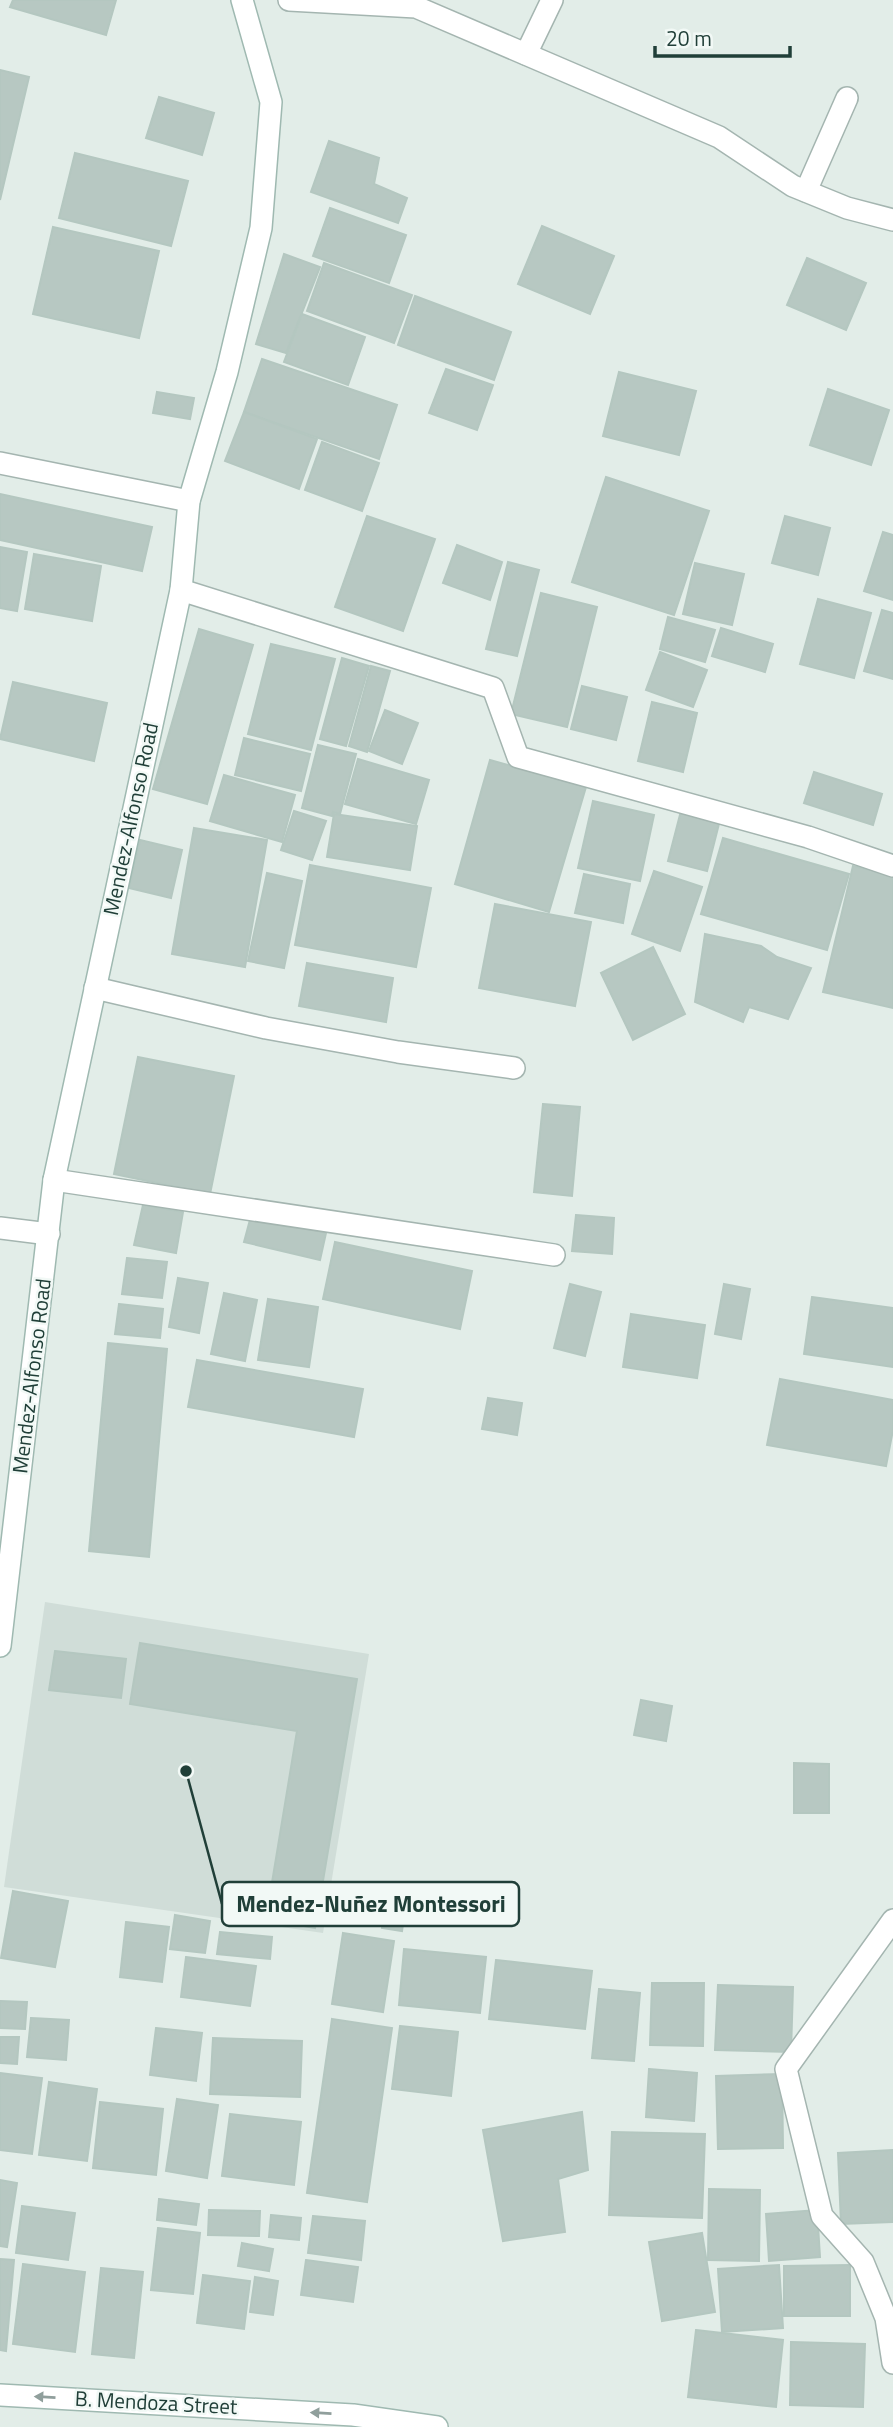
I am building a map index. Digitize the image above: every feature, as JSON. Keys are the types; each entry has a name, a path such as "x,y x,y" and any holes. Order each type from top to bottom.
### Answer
{"street":[{"name":"Mendez-Alfonso Road","path":"0,1646 54,1180 181,590 190,502 227,372 261,228 271,102 242,0"},
{"path":"289,0 416,7 719,137 793,186 847,208 893,220"},
{"path":"526,54 552,0"},
{"path":"806,191 847,98"},
{"path":"0,463 190,502"},
{"path":"181,590 493,688 518,757 808,837 893,866"},
{"path":"94,988 266,1028 398,1052 514,1068"},
{"path":"54,1180 554,1255"},
{"path":"0,1227 49,1234"},
{"path":"893,1920 786,2069 822,2216 863,2262 886,2318 893,2363"},
{"name":"B. Mendoza Street","path":"0,2395 353,2415 437,2427"}],"shaded area":[{"path":"45,1602 369,1654 323,1933 4,1887"}],"building":[{"path":"13,0 116,0 106,35 10,7"},
{"path":"0,70 29,77 0,200"},
{"path":"159,97 214,113 202,155 146,138"},
{"path":"329,141 379,158 374,184 407,198 398,223 311,192"},
{"path":"75,153 188,181 171,246 59,218"},
{"path":"330,208 406,235 389,283 313,256"},
{"path":"542,226 614,256 590,314 518,284"},
{"path":"53,227 159,251 139,338 33,314"},
{"path":"284,254 320,267 286,353 256,344"},
{"path":"807,258 866,283 846,330 787,305"},
{"path":"324,263 412,295 394,343 307,311"},
{"path":"415,296 511,332 494,380 398,345"},
{"path":"302,314 365,337 348,385 284,362"},
{"path":"262,359 397,405 379,459 244,412"},
{"path":"446,369 493,385 477,430 429,413"},
{"path":"619,372 696,391 679,455 603,436"},
{"path":"828,389 889,410 871,465 810,445"},
{"path":"157,392 194,398 190,419 153,413"},
{"path":"244,412 317,439 299,489 225,461"},
{"path":"322,442 379,463 362,511 305,490"},
{"path":"606,477 709,511 674,615 572,582"},
{"path":"0,494 152,527 142,571 0,540"},
{"path":"367,516 435,539 403,631 335,607"},
{"path":"785,516 830,528 818,575 772,563"},
{"path":"883,532 893,535 893,600 864,591"},
{"path":"457,545 502,562 490,600 443,583"},
{"path":"0,547 27,552 17,611 0,608"},
{"path":"34,554 101,566 92,621 25,609"},
{"path":"508,562 539,570 517,656 486,649"},
{"path":"695,563 744,574 732,625 683,614"},
{"path":"541,593 597,607 567,727 511,714"},
{"path":"818,599 871,613 854,678 800,664"},
{"path":"882,610 893,613 893,679 864,671"},
{"path":"668,617 715,630 705,662 660,649"},
{"path":"721,628 773,644 765,672 712,656"},
{"path":"199,629 253,645 207,804 153,789"},
{"path":"271,644 335,659 311,750 248,734"},
{"path":"660,652 707,670 693,707 646,690"},
{"path":"342,658 369,666 346,746 320,739"},
{"path":"371,666 390,671 367,752 349,746"},
{"path":"13,682 107,703 94,761 0,739"},
{"path":"582,686 627,697 616,740 571,729"},
{"path":"652,702 697,713 683,772 638,761"},
{"path":"385,710 418,723 402,764 369,751"},
{"path":"244,738 310,754 301,791 235,775"},
{"path":"318,745 356,754 340,814 333,812 332,816 302,808"},
{"path":"358,759 429,780 416,824 345,804"},
{"path":"490,760 586,787 549,912 455,884"},
{"path":"814,772 882,794 873,825 804,803"},
{"path":"224,775 295,795 282,842 210,821"},
{"path":"593,801 654,815 640,881 578,868"},
{"path":"682,807 721,816 707,871 668,861"},
{"path":"294,811 326,821 312,860 281,850"},
{"path":"334,814 417,826 410,870 327,857"},
{"path":"194,828 267,840 245,967 172,954"},
{"path":"723,838 849,874 827,950 701,914"},
{"path":"140,840 182,850 171,898 129,888"},
{"path":"310,865 431,888 416,967 295,945"},
{"path":"853,866 893,875 893,1008 823,992"},
{"path":"654,871 702,887 680,951 632,934"},
{"path":"267,873 302,881 284,968 248,961"},
{"path":"584,874 630,884 623,923 575,913"},
{"path":"495,904 591,922 575,1006 479,988"},
{"path":"705,934 761,946 777,957 811,968 788,1019 749,1007 743,1022 695,1002"},
{"path":"653,947 685,1014 633,1040 601,973"},
{"path":"307,963 393,978 386,1022 299,1006"},
{"path":"138,1057 234,1076 210,1194 114,1174"},
{"path":"543,1104 580,1107 572,1196 534,1192"},
{"path":"143,1205 183,1212 176,1253 134,1245"},
{"path":"576,1215 614,1218 612,1254 572,1251"},
{"path":"251,1216 326,1233 320,1260 244,1242"},
{"path":"335,1242 472,1271 460,1329 323,1299"},
{"path":"127,1258 167,1262 162,1298 122,1294"},
{"path":"178,1278 208,1283 199,1333 169,1327"},
{"path":"570,1284 601,1292 585,1356 554,1348"},
{"path":"724,1284 750,1289 741,1339 715,1334"},
{"path":"224,1293 257,1300 245,1361 211,1354"},
{"path":"812,1297 893,1308 893,1367 804,1354"},
{"path":"268,1299 318,1307 309,1367 258,1360"},
{"path":"119,1304 163,1309 160,1338 115,1334"},
{"path":"631,1314 705,1325 697,1378 623,1367"},
{"path":"108,1343 167,1349 149,1557 89,1551"},
{"path":"197,1360 363,1389 354,1437 188,1407"},
{"path":"780,1379 893,1400 893,1430 886,1466 767,1445"},
{"path":"488,1398 522,1403 517,1435 482,1429"},
{"path":"140,1643 357,1679 315,1928 266,1919 297,1731 130,1704"},
{"path":"55,1651 126,1659 121,1698 49,1690"},
{"path":"641,1700 672,1706 666,1741 634,1735"},
{"path":"794,1763 829,1764 829,1813 794,1813"},
{"path":"13,1891 68,1901 55,1967 1,1958"},
{"path":"387,1895 407,1899 402,1931 382,1928"},
{"path":"175,1915 210,1921 205,1953 170,1949"},
{"path":"126,1922 169,1927 162,1982 120,1977"},
{"path":"220,1932 272,1937 270,1959 217,1954"},
{"path":"343,1933 394,1941 383,2012 332,2004"},
{"path":"404,1949 486,1957 480,2013 399,2005"},
{"path":"186,1957 256,1966 250,2006 181,1997"},
{"path":"496,1960 592,1971 585,2029 489,2019"},
{"path":"652,1983 704,1983 703,2046 650,2045"},
{"path":"718,1985 793,1987 791,2052 715,2050"},
{"path":"599,1989 640,1993 634,2061 592,2058"},
{"path":"0,2001 27,2002 25,2029 0,2028"},
{"path":"31,2018 69,2020 66,2060 27,2057"},
{"path":"332,2019 392,2028 367,2202 307,2193"},
{"path":"400,2026 458,2032 451,2096 392,2089"},
{"path":"156,2028 202,2033 196,2081 150,2075"},
{"path":"0,2037 19,2037 17,2064 0,2063"},
{"path":"213,2038 302,2041 300,2097 210,2094"},
{"path":"649,2069 697,2073 694,2121 646,2117"},
{"path":"0,2073 42,2078 32,2154 0,2150"},
{"path":"782,2074 783,2148 718,2149 716,2076"},
{"path":"49,2082 97,2089 87,2161 39,2155"},
{"path":"177,2099 218,2105 207,2178 166,2171"},
{"path":"100,2102 163,2109 156,2175 93,2168"},
{"path":"582,2112 588,2170 558,2179 565,2232 503,2241 483,2130"},
{"path":"230,2114 301,2122 294,2185 222,2176"},
{"path":"612,2132 705,2134 702,2218 609,2215"},
{"path":"893,2150 893,2222 841,2224 838,2153"},
{"path":"0,2180 17,2183 7,2247 0,2246"},
{"path":"709,2189 760,2190 759,2261 708,2260"},
{"path":"159,2199 199,2204 196,2225 157,2220"},
{"path":"22,2206 75,2213 68,2260 16,2253"},
{"path":"209,2210 260,2211 259,2236 208,2235"},
{"path":"817,2210 820,2257 769,2261 766,2214"},
{"path":"271,2215 301,2218 299,2240 269,2237"},
{"path":"313,2216 365,2221 361,2260 308,2253"},
{"path":"158,2228 200,2233 193,2294 151,2290"},
{"path":"702,2233 715,2312 662,2321 649,2242"},
{"path":"242,2243 273,2249 269,2271 238,2266"},
{"path":"0,2259 14,2260 6,2351 0,2350"},
{"path":"306,2260 358,2267 353,2302 301,2295"},
{"path":"23,2264 85,2272 75,2352 13,2344"},
{"path":"779,2265 783,2328 722,2332 718,2269"},
{"path":"850,2265 850,2316 784,2316 784,2266"},
{"path":"101,2268 143,2272 134,2358 92,2354"},
{"path":"203,2275 250,2281 244,2329 197,2323"},
{"path":"255,2277 278,2281 273,2315 250,2312"},
{"path":"696,2330 783,2340 776,2407 688,2397"},
{"path":"791,2342 865,2344 863,2407 790,2405"}],"place":[{"name":"Mendez-Nuñez Montessori","path":"186,1771"}]}
